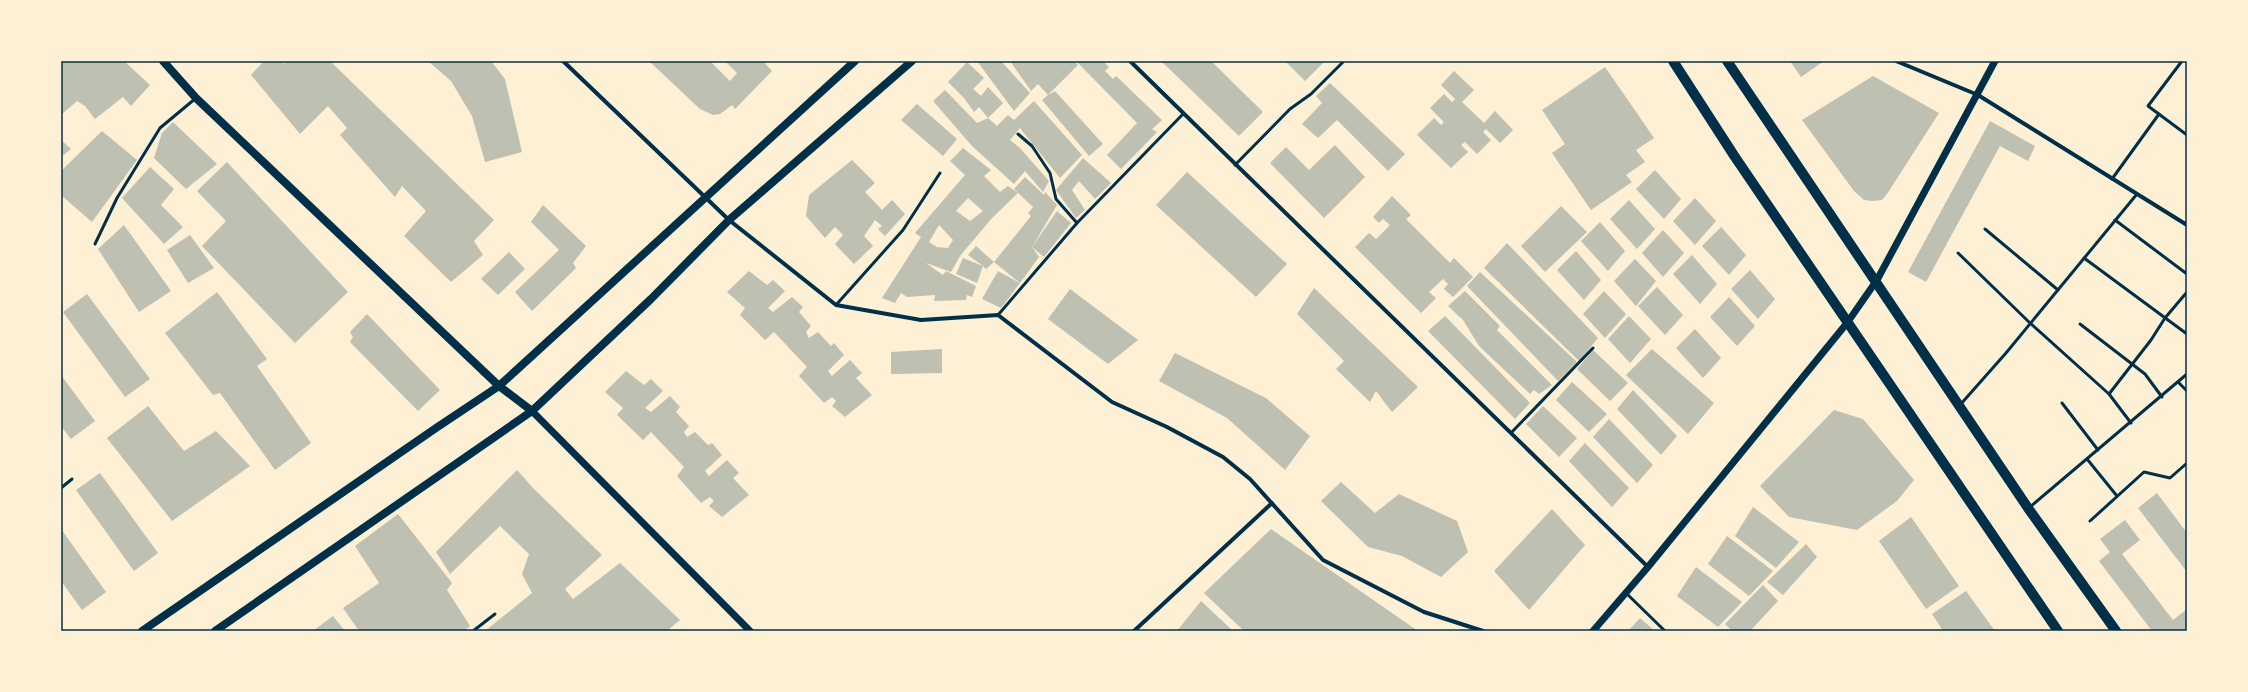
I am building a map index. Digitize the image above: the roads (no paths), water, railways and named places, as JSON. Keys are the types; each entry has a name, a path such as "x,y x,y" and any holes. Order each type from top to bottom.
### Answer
{"main road":[{"path":"163,61 196,98 499,386 532,410"},
{"path":"142,631 499,386 855,61"},
{"path":"215,631 532,410 651,299 729,220 912,61"},
{"path":"1673,61 1735,157 2058,631"},
{"path":"1727,61 1877,280 2028,508 2116,631"}],"street":[{"path":"563,61 706,196 729,220 836,305 921,320 998,315 1112,402 1167,427 1223,457 1250,479 1323,560 1424,612 1484,631"},
{"path":"1130,61 1648,567"},
{"path":"1896,61 1978,95 2187,225"},
{"path":"1593,631 1648,567 1847,322 1877,280 1995,61"},
{"path":"532,410 750,631"},
{"path":"1134,631 1272,503"}],"lane":[{"path":"1236,165 1290,109 1311,94 1343,62 1342,61"},
{"path":"2182,61 2148,106 2187,134"},
{"path":"95,244 117,198 160,128 196,98"},
{"path":"998,315 1077,223 1183,114"},
{"path":"2112,179 2159,114"},
{"path":"1018,134 1032,146 1050,173 1056,200 1077,223"},
{"path":"836,305 903,230 940,173"},
{"path":"1960,405 2030,324 2137,194"},
{"path":"2115,220 2187,274"},
{"path":"1985,229 2058,290"},
{"path":"1958,253 2030,324 2109,394 2131,422"},
{"path":"2084,258 2187,334"},
{"path":"2109,394 2151,340 2165,318 2187,292"},
{"path":"2080,324 2145,374 2162,397"},
{"path":"1511,433 1593,348"},
{"path":"2028,508 2162,397 2187,374"},
{"path":"2178,383 2187,391"},
{"path":"2062,403 2098,450"},
{"path":"2087,459 2118,496"},
{"path":"2090,521 2144,472 2170,478 2187,463"},
{"path":"61,488 72,479"},
{"path":"1626,593 1665,631"},
{"path":"473,631 495,614"}]}
